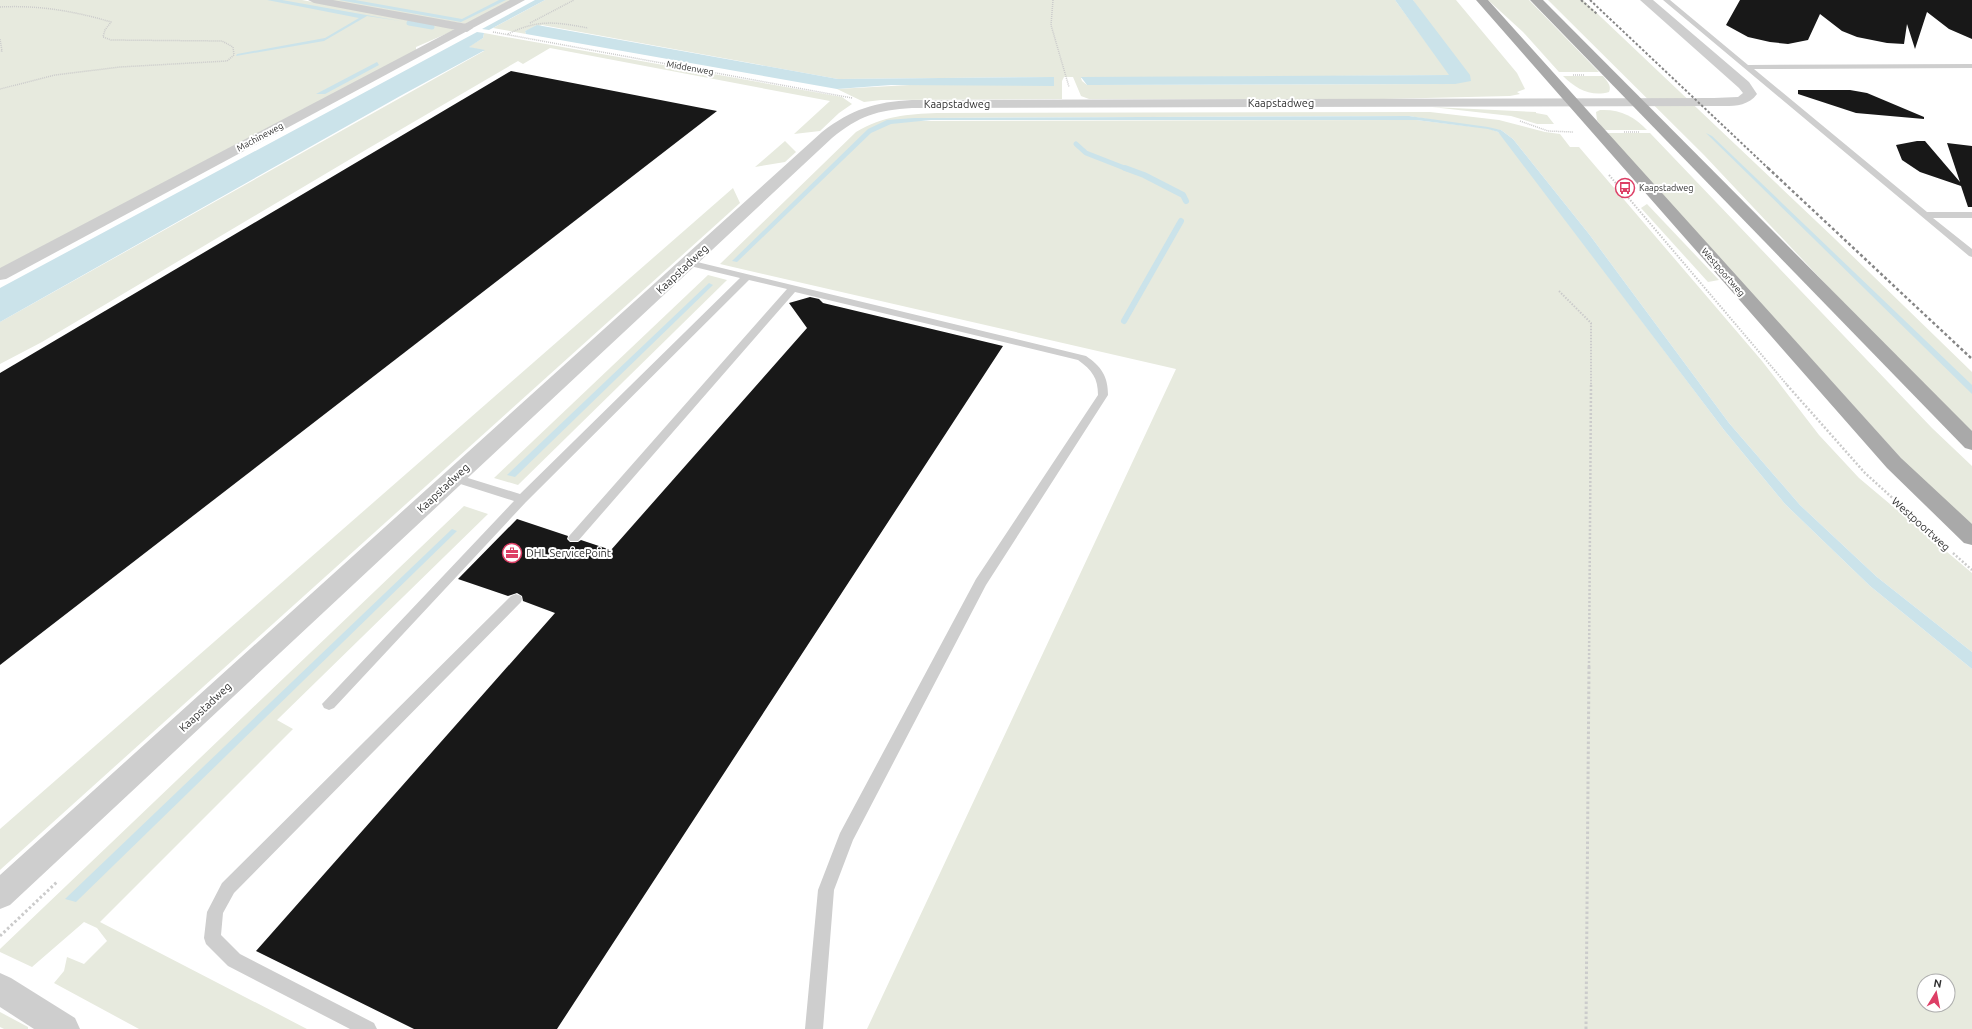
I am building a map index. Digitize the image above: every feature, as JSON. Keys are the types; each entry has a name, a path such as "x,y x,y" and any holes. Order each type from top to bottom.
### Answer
{"main road":[{"name":"Westpoortweg","path":"1482,0 1572,103 1894,463 1972,537"},
{"path":"1536,0 1972,443"}],"street":[{"path":"314,0 467,28"},
{"name":"Machineweg","path":"0,275 519,0"},
{"name":"Kaapstadweg","path":"0,895 833,130 850,117 869,109 898,104 1636,103 1741,101 1750,94 1744,85 1646,0"},
{"path":"0,989 64,1029"}],"lane":[{"path":"1666,0 1972,254"},
{"path":"1747,67 1972,66"},
{"path":"1925,215 1972,215"},
{"path":"689,263 1082,358 1097,368 1104,381 1103,394 981,582 846,838 826,890 814,1029"},
{"path":"329,704 522,499 747,277"},
{"path":"574,538 793,288"},
{"path":"455,478 522,499"},
{"path":"368,1029 234,960 212,938 215,912 228,888 516,599"}],"path":[{"path":"507,35 574,0"},
{"path":"1053,0 1051,25 1067,78 1071,103"},
{"path":"0,7 20,5 45,7 105,20 111,22 105,30 103,37 111,40 222,41 233,47 234,55 227,61 120,68 55,75 0,89"},
{"path":"528,24 547,21 588,28"},
{"name":"Middenweg","path":"495,33 843,95 869,109"},
{"path":"0,39 2,51 0,52"},
{"path":"1572,132 1577,138"},
{"name":"Westpoortweg","path":"1608,173 1821,425 1865,473 1944,545"},
{"path":"1559,291 1591,323 1586,1029"},
{"name":"Westpoortweg","path":"1950,550 1972,570"}],"shaded area":[{"path":"0,0 302,0 444,26 455,30 416,47 416,51 0,270"},
{"path":"324,0 514,0 465,24"},
{"path":"545,0 1395,0 1450,75 1081,78 1087,85 1455,84 1413,0 1456,0 1517,73 1525,89 1517,92 1520,94 1510,96 1383,99 1089,99 1081,96 1073,77 1064,77 1062,81 1062,99 881,100 864,102 837,89 1054,77 838,79 542,25 525,31 526,34 493,28"},
{"path":"1488,0 1529,0 1599,72 1559,72 1523,32"},
{"path":"1548,0 1583,0 1835,239 1972,372 1972,433 1901,364 1704,155"},
{"path":"484,33 842,97 852,104 839,113 820,131 794,134 830,101 550,48 523,64 518,61 42,342 0,364 0,322 484,51 468,47 483,38"},
{"path":"1563,76 1603,76 1609,84 1610,90 1609,92 1590,93 1573,85"},
{"path":"1432,107 1536,112 1547,115 1554,124 1537,124 1511,116"},
{"path":"1600,110 1626,114 1632,117 1647,130 1604,130 1597,120 1596,112"},
{"path":"1430,112 1499,120 1545,132 1560,134 1570,147 1579,147 1762,361 1819,435 1859,478 1972,573 1972,652 1877,577 1800,505 1729,423 1589,234 1513,139 1501,130 1490,129 1498,132 1506,141 1724,430 1785,504 1870,586 1972,669 1972,1029 867,1029 1176,369 720,264 856,132 885,119 916,114","holes":["1409,116 1475,127 1416,120 910,121 918,118"]},
{"path":"1606,133 1650,133 1932,428 1972,466 1972,527 1929,489"},
{"path":"785,141 796,152 785,162 755,167"},
{"path":"733,188 740,203 0,870 0,829"},
{"path":"1647,204 1719,280 1708,282 1641,208"},
{"path":"708,275 727,280 518,485 494,478"},
{"path":"464,506 488,514 277,720 293,729 100,922 307,1029 139,1029 54,983 64,971 67,957 84,964 107,941 97,928 84,922 32,967 0,952 0,949"},
{"path":"0,1012 28,1027 28,1029 4,1029 0,1027"}],"water":[{"path":"267,0 282,0 400,21 367,16 324,41 236,56 237,54 325,38 359,18"},
{"path":"339,0 355,0 462,19 499,0 506,0 461,22"},
{"path":"535,0 545,0 489,30 482,29"},
{"path":"1395,0 1413,0 1470,75 1471,81 1455,84 1087,85 1081,77 1449,75"},
{"path":"537,25 838,79 1054,77 1054,86 891,85 837,89 526,34 525,31"},
{"path":"477,32 484,33 483,38 469,47 485,50 402,95 0,322 0,288"},
{"path":"377,62 379,65 325,94 316,94"},
{"path":"1409,116 1488,127 1501,130 1513,139 1589,234 1729,423 1800,505 1877,577 1972,652 1972,669 1870,586 1785,504 1724,430 1498,132 1488,129 1416,120 931,120 891,124 871,133 737,262 732,261 868,129 887,120 914,118"},
{"path":"1706,133 1712,136 1972,385 1972,394"},
{"path":"709,283 713,285 515,477 507,475"},
{"path":"452,529 457,531 76,902 65,899"}],"building":[{"path":"1740,0 1972,0 1972,39 1949,29 1927,12 1915,49 1907,24 1904,44 1887,43 1857,37 1842,31 1820,14 1808,40 1788,44 1770,42 1748,37 1726,25"},
{"path":"511,71 717,111 0,665 0,373"},
{"path":"1798,90 1850,90 1867,93 1924,117 1924,119 1856,113 1798,94"},
{"path":"1925,141 1960,182 1947,143 1972,146 1972,207 1968,207 1961,186 1920,172 1902,160 1896,145"},
{"path":"810,297 819,299 823,303 1003,346 557,1029 414,1029 256,951 555,613 523,601 522,596 517,593 508,596 458,579 517,519 568,536 567,539 570,542 578,542 581,540 611,550 807,328 789,303"}],"waterway":[{"path":"409,23 432,27"},
{"path":"1076,144 1086,153 1127,169"},
{"path":"1125,168 1144,175 1183,195 1186,201"},
{"path":"1124,321 1181,221"}],"railway":[{"path":"1581,0 1597,14"},
{"path":"1590,0 1769,169"},
{"path":"1768,168 1972,359"}],"place":[{"name":"Kaapstadweg","path":"1625,188"},
{"name":"DHL ServicePoint","path":"512,553"}]}
